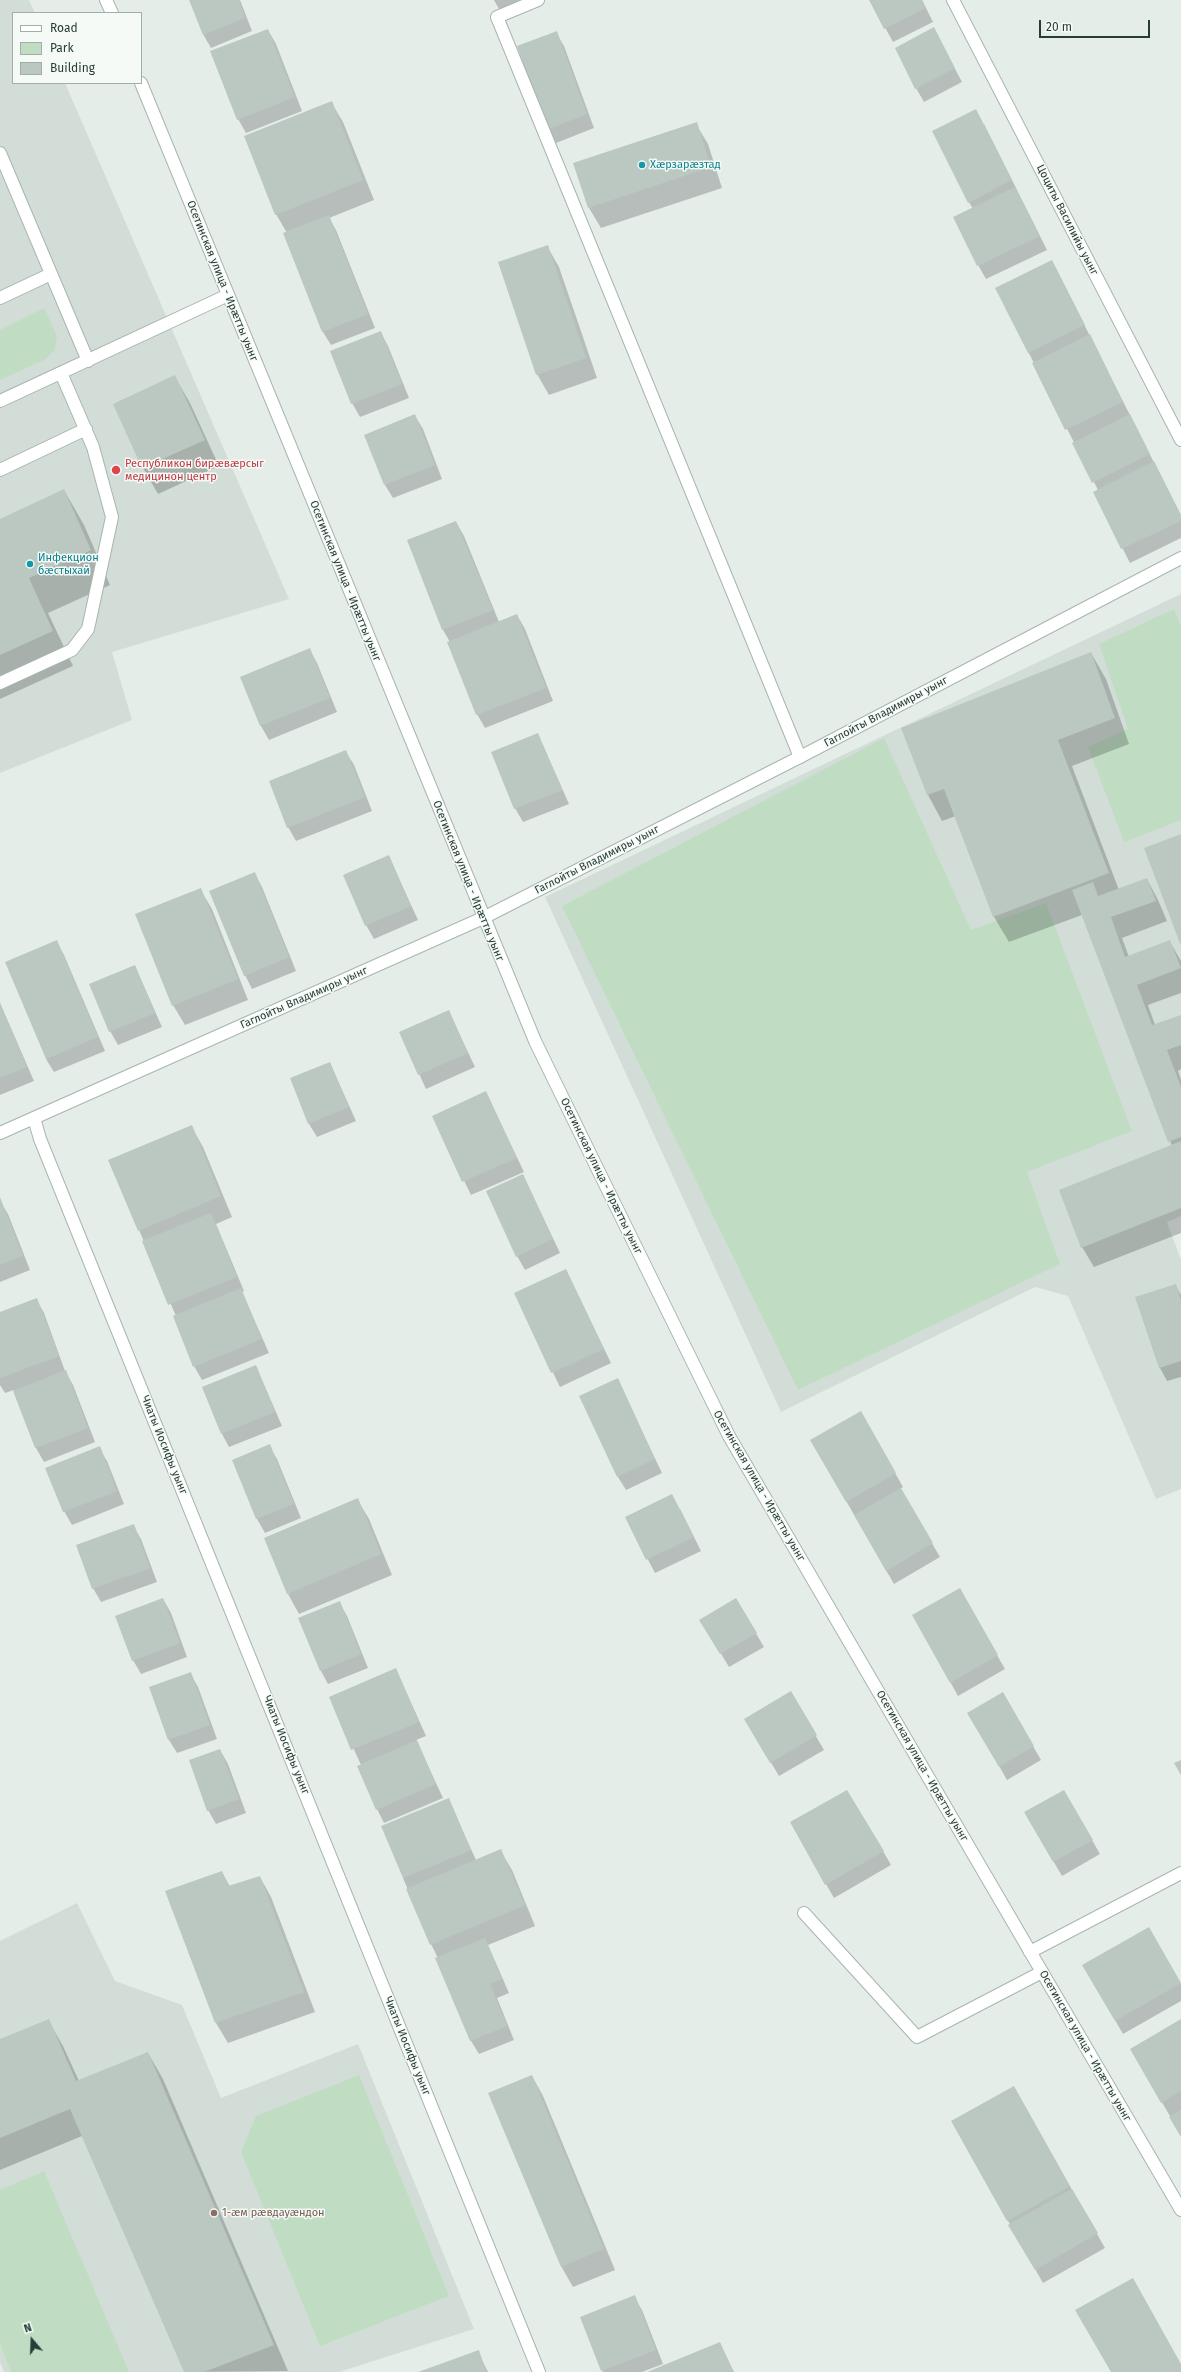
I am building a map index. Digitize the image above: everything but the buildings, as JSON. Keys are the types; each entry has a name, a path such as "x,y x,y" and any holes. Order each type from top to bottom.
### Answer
{"street":[{"path":"106,0 112,12"},
{"path":"538,0 497,17 800,757"},
{"name":"Цоциты Василийы уынг","path":"953,0 1181,440"},
{"name":"Осетинская улица - Ирæтты уынг","path":"140,84 535,1041 729,1436 1181,2210"},
{"path":"0,153 88,361"},
{"path":"0,298 51,274"},
{"path":"0,401 228,296"},
{"path":"0,683 72,650 88,629 112,517 86,429 61,373"},
{"path":"0,470 86,429"},
{"name":"Гаглойты Владимиры уынг","path":"0,1133 483,918 800,757 1181,558"},
{"name":"Чиаты Иосифы уынг","path":"34,1118 40,1139 540,2372"},
{"path":"1030,1952 1181,1873"},
{"path":"804,1914 917,2037 1042,1972"}],"shaded area":[{"name":"Республикон бирæвæрсыг медицинон центр","path":"0,0 29,0 35,12 12,12 12,84 65,84 289,599 112,652 132,720 0,773"},
{"path":"1181,594 1181,1216 1167,1222 1181,1260 1181,1489 1156,1499 1068,1296 1035,1287 781,1412 545,897"},
{"name":"1-æм рӕвдауӕндон","path":"77,1903 115,1981 182,2005 221,2098 358,2044 474,2329 339,2372 4,2372 0,2362 0,1941"}],"green space":[{"path":"44,308 57,336 55,349 46,359 0,380 0,330"},
{"path":"1174,609 1181,627 1181,820 1124,842 1088,747 1128,729 1099,644"},
{"path":"884,738 971,930 1046,903 1132,1131 1027,1172 1060,1264 798,1390 562,906"},
{"path":"359,2075 449,2296 320,2346 241,2152 256,2116"},
{"path":"44,2171 129,2372 11,2372 0,2344 0,2190"}],"place":[{"name":"Хæрзарæзтад","path":"642,165"},
{"name":"Республикон бирæвæрсыг медицинон центр","path":"116,470"},
{"name":"Инфекцион бæстыхай","path":"30,564"},
{"name":"1-æм рӕвдауӕндон","path":"214,2213"}]}
